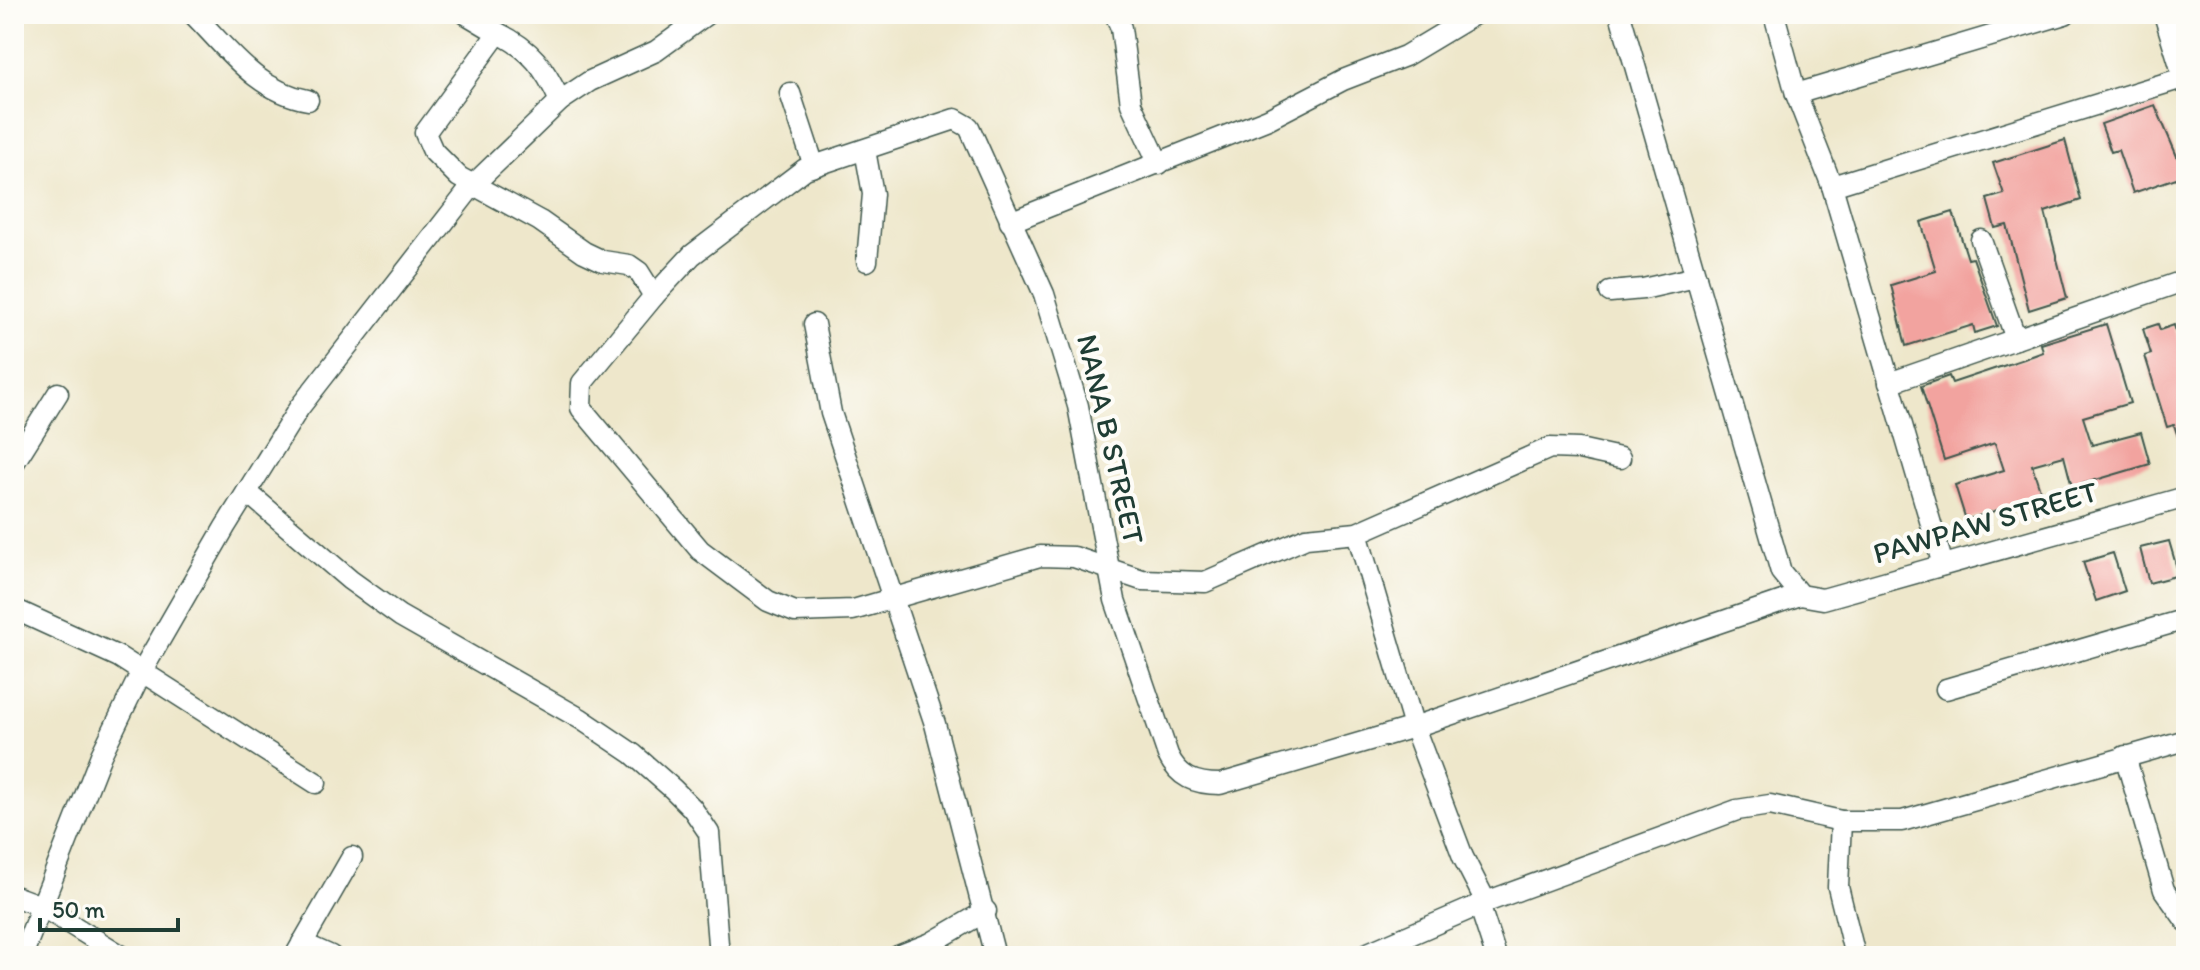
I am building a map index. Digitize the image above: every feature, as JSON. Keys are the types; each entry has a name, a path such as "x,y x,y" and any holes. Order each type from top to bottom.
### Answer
{"street":[{"path":"193,14 237,61 264,83 288,97 308,100"},
{"path":"466,14 521,45 539,61 560,101"},
{"path":"22,956 101,755 142,671 299,408 473,185 560,101 590,81 656,51 707,14"},
{"path":"1115,14 1121,28 1131,104 1159,164"},
{"path":"1010,222 1268,119 1343,80 1405,56 1475,14"},
{"path":"1620,14 1781,572 1800,595"},
{"path":"1774,14 1796,94 1832,186 1943,565"},
{"path":"1796,94 2065,14"},
{"path":"1832,186 2185,80 2164,14"},
{"path":"498,33 425,133 433,151 473,185 540,221 584,252 603,261 629,265 639,272 654,296"},
{"path":"790,93 814,166"},
{"name":"NANA B STREET","path":"865,150 955,119 969,127 1044,294 1078,406 1115,600 1168,755 1180,774 1190,780"},
{"path":"867,261 873,194 865,150 814,166 779,187 692,255 582,383 581,408 603,438 700,550 768,601 795,612 853,610 1040,556 1074,557 1142,580 1205,582 1306,538 1357,533 1550,448 1579,449 1620,458"},
{"path":"1981,240 2016,339"},
{"path":"1610,292 1643,289 1696,277"},
{"path":"1889,383 2186,280"},
{"path":"814,324 831,413 935,724 986,911 995,956"},
{"path":"14,463 58,393"},
{"path":"247,492 325,560 400,616 581,719 633,754 683,799 709,833 713,917 719,956"},
{"name":"PAWPAW STREET","path":"1190,780 1220,784 1414,727 1800,595 1823,599 2186,497"},
{"path":"1357,533 1414,727 1483,903 1496,956"},
{"path":"14,609 142,671 316,783"},
{"path":"1946,689 2186,619"},
{"path":"1361,956 1483,903 1737,810 1770,805 1841,821 1876,823 1926,817 2186,740"},
{"path":"2125,756 2164,890 2186,921"},
{"path":"1841,821 1838,887 1855,956"},
{"path":"331,956 298,949 352,857"},
{"path":"14,896 41,906 122,956"},
{"path":"898,956 931,943 986,911"}],"building":[{"path":"2155,105 2185,175 2133,193 2118,150 2111,152 2101,124"},
{"path":"2065,140 2081,200 2045,212 2067,298 2029,310 2007,225 1995,228 1987,199 2004,194 1993,163"},
{"path":"1953,212 1968,259 1973,258 1997,326 1975,333 1973,325 1906,346 1891,285 1936,271 1921,222"},
{"path":"2106,324 2130,403 2083,417 2092,445 2141,432 2150,464 2072,487 2064,456 2032,465 2042,496 1966,520 1955,485 2004,470 1995,443 1944,460 1921,386 1949,376 1952,383 2024,359 2043,352 2041,344"},
{"path":"2158,324 2160,330 2174,325 2186,363 2186,451 2183,452 2174,425 2167,427 2145,356 2151,354 2143,329"},
{"path":"2169,541 2179,575 2149,583 2140,548"},
{"path":"2113,553 2125,591 2096,601 2083,562"}]}
